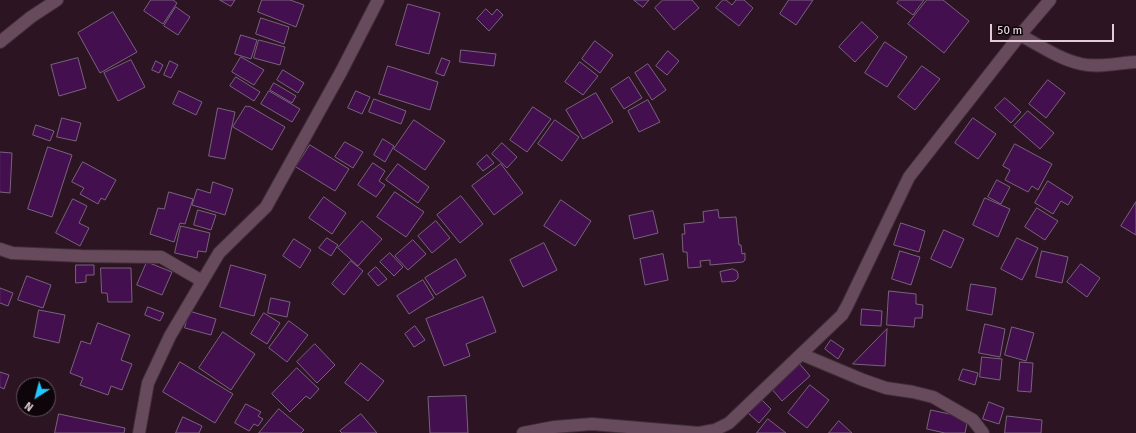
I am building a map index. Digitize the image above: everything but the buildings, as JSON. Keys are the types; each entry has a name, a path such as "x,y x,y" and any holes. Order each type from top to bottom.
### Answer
{"street":[{"path":"0,42 31,17 57,0"},
{"path":"139,433 146,389 150,377 170,336 220,253 266,207 341,72 378,0"},
{"path":"523,433 554,427 592,424 698,433 715,430 729,422 842,315 909,177 1020,35 1050,0"},
{"path":"1020,35 1063,58 1081,64 1095,65 1136,62"},
{"path":"0,249 12,253 73,256 161,257 202,281"},
{"path":"801,354 886,388 933,396 973,420 983,433"}]}
